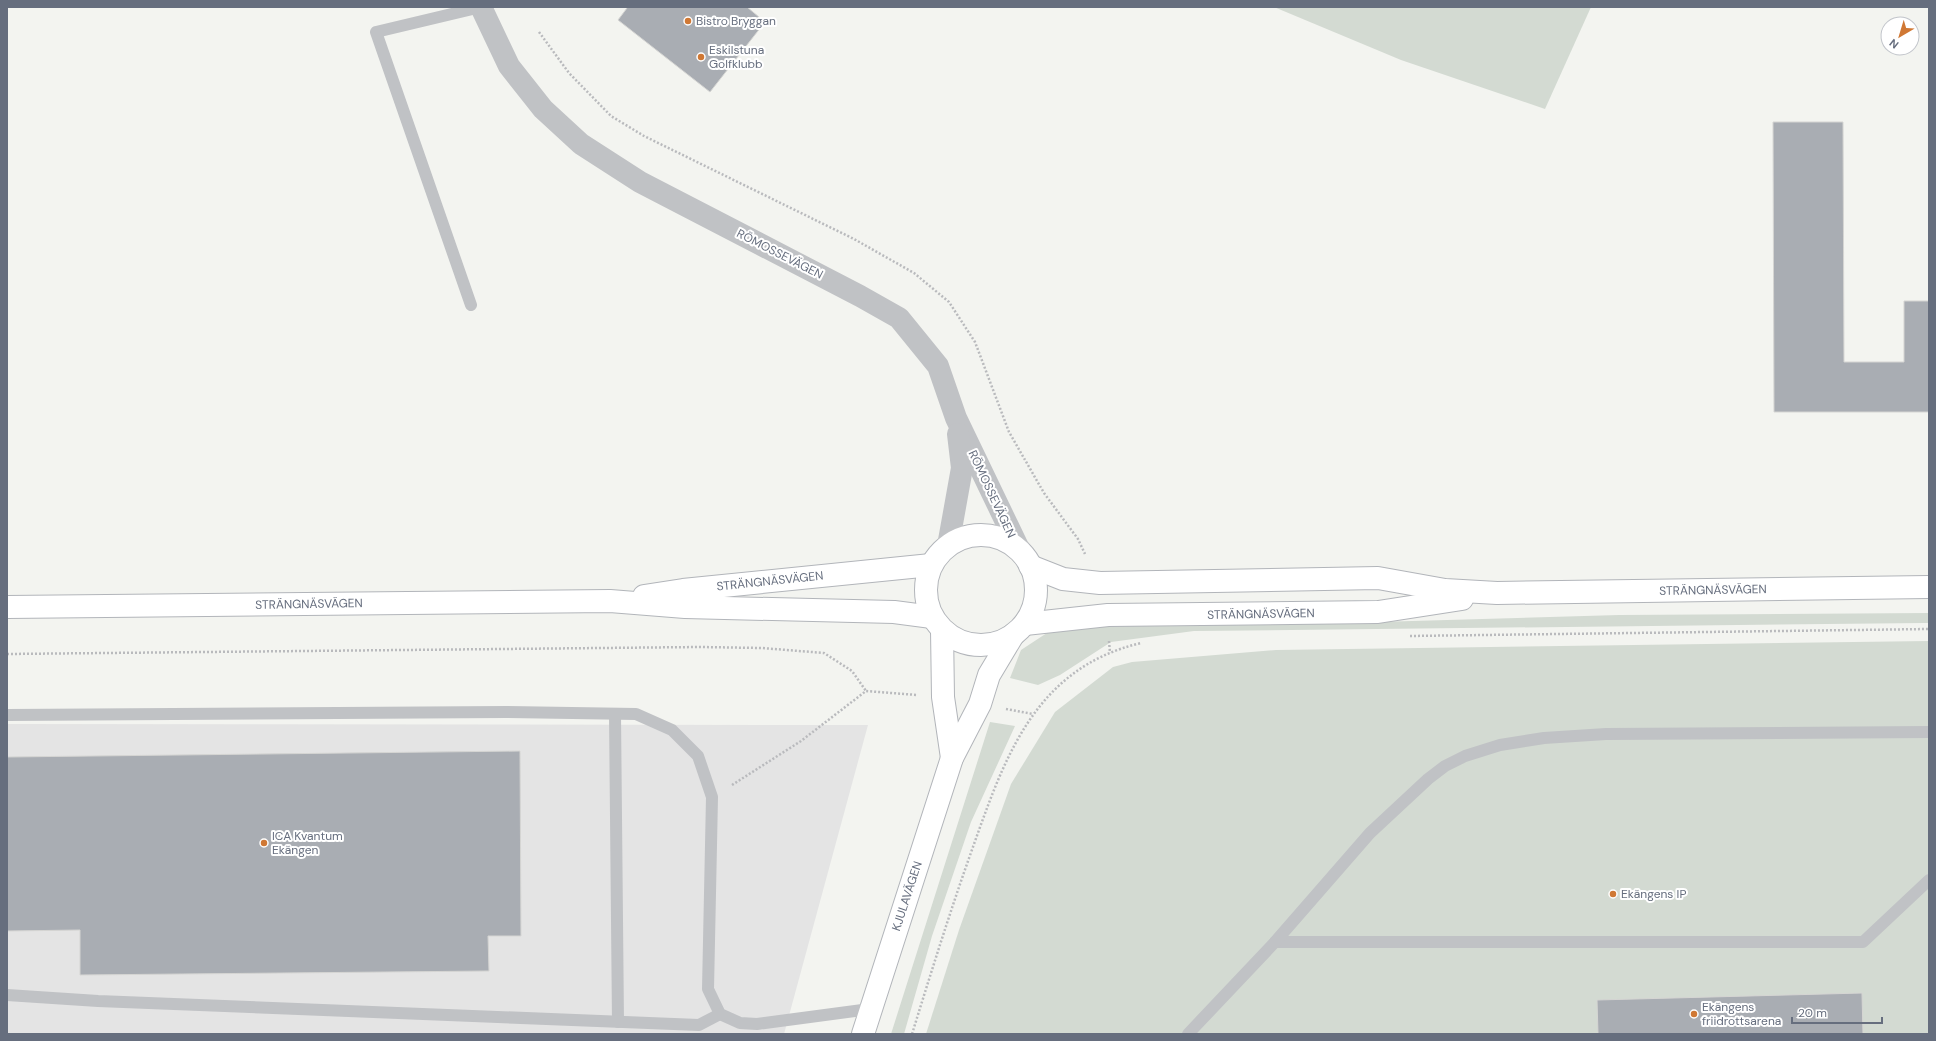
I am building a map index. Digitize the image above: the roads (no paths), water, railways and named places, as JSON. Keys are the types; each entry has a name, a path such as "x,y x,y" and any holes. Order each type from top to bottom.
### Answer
{"main road":[{"path":"985,535 1007,541 1025,559 1036,585 1035,598 1032,611 1019,629 998,642 983,645 968,644 954,638 938,623 926,600 926,582 931,565 938,554 948,546 961,538 985,535"},
{"name":"STRÄNGNÄSVÄGEN","path":"1025,559 1063,579 1100,583 1378,578 1445,590 1497,594 1929,587"},
{"name":"STRÄNGNÄSVÄGEN","path":"610,601 682,590 931,565"},
{"name":"STRÄNGNÄSVÄGEN","path":"1019,629 1108,616 1378,612 1497,594"},
{"name":"STRÄNGNÄSVÄGEN","path":"7,607 610,601 685,608 894,612 938,623"},
{"name":"KJULAVÄGEN","path":"938,623 943,697 952,758"},
{"name":"KJULAVÄGEN","path":"863,1034 952,758 980,704 989,675 1019,629"}],"street":[{"name":"RÖMOSSEVÄGEN","path":"481,7 492,34 509,66 543,109 581,144 640,182 860,296 899,318 938,366 956,418 1025,559"},
{"path":"948,546 962,468 956,418"}],"lane":[{"path":"471,305 376,32 481,7"},
{"path":"7,715 498,712 636,714 672,730 698,756 712,797 708,989 720,1014 740,1023 757,1024 870,1009"},
{"path":"615,714 618,1022"},
{"path":"1188,1034 1275,942 1370,833 1428,779 1445,766 1466,756 1500,745 1544,738 1606,734 1929,732"},
{"path":"1275,942 1863,942 1929,880"},
{"path":"7,996 98,1002 699,1025 720,1014"}],"place":[{"name":"Bistro Bryggan","path":"688,21"},
{"name":"Eskilstuna Golfklubb","path":"701,57"},
{"name":"ICA Kvantum Ekängen","path":"264,843"},
{"name":"Ekängens IP","path":"1613,894"},
{"name":"Ekängens friidrottsarena","path":"1694,1014"}]}
